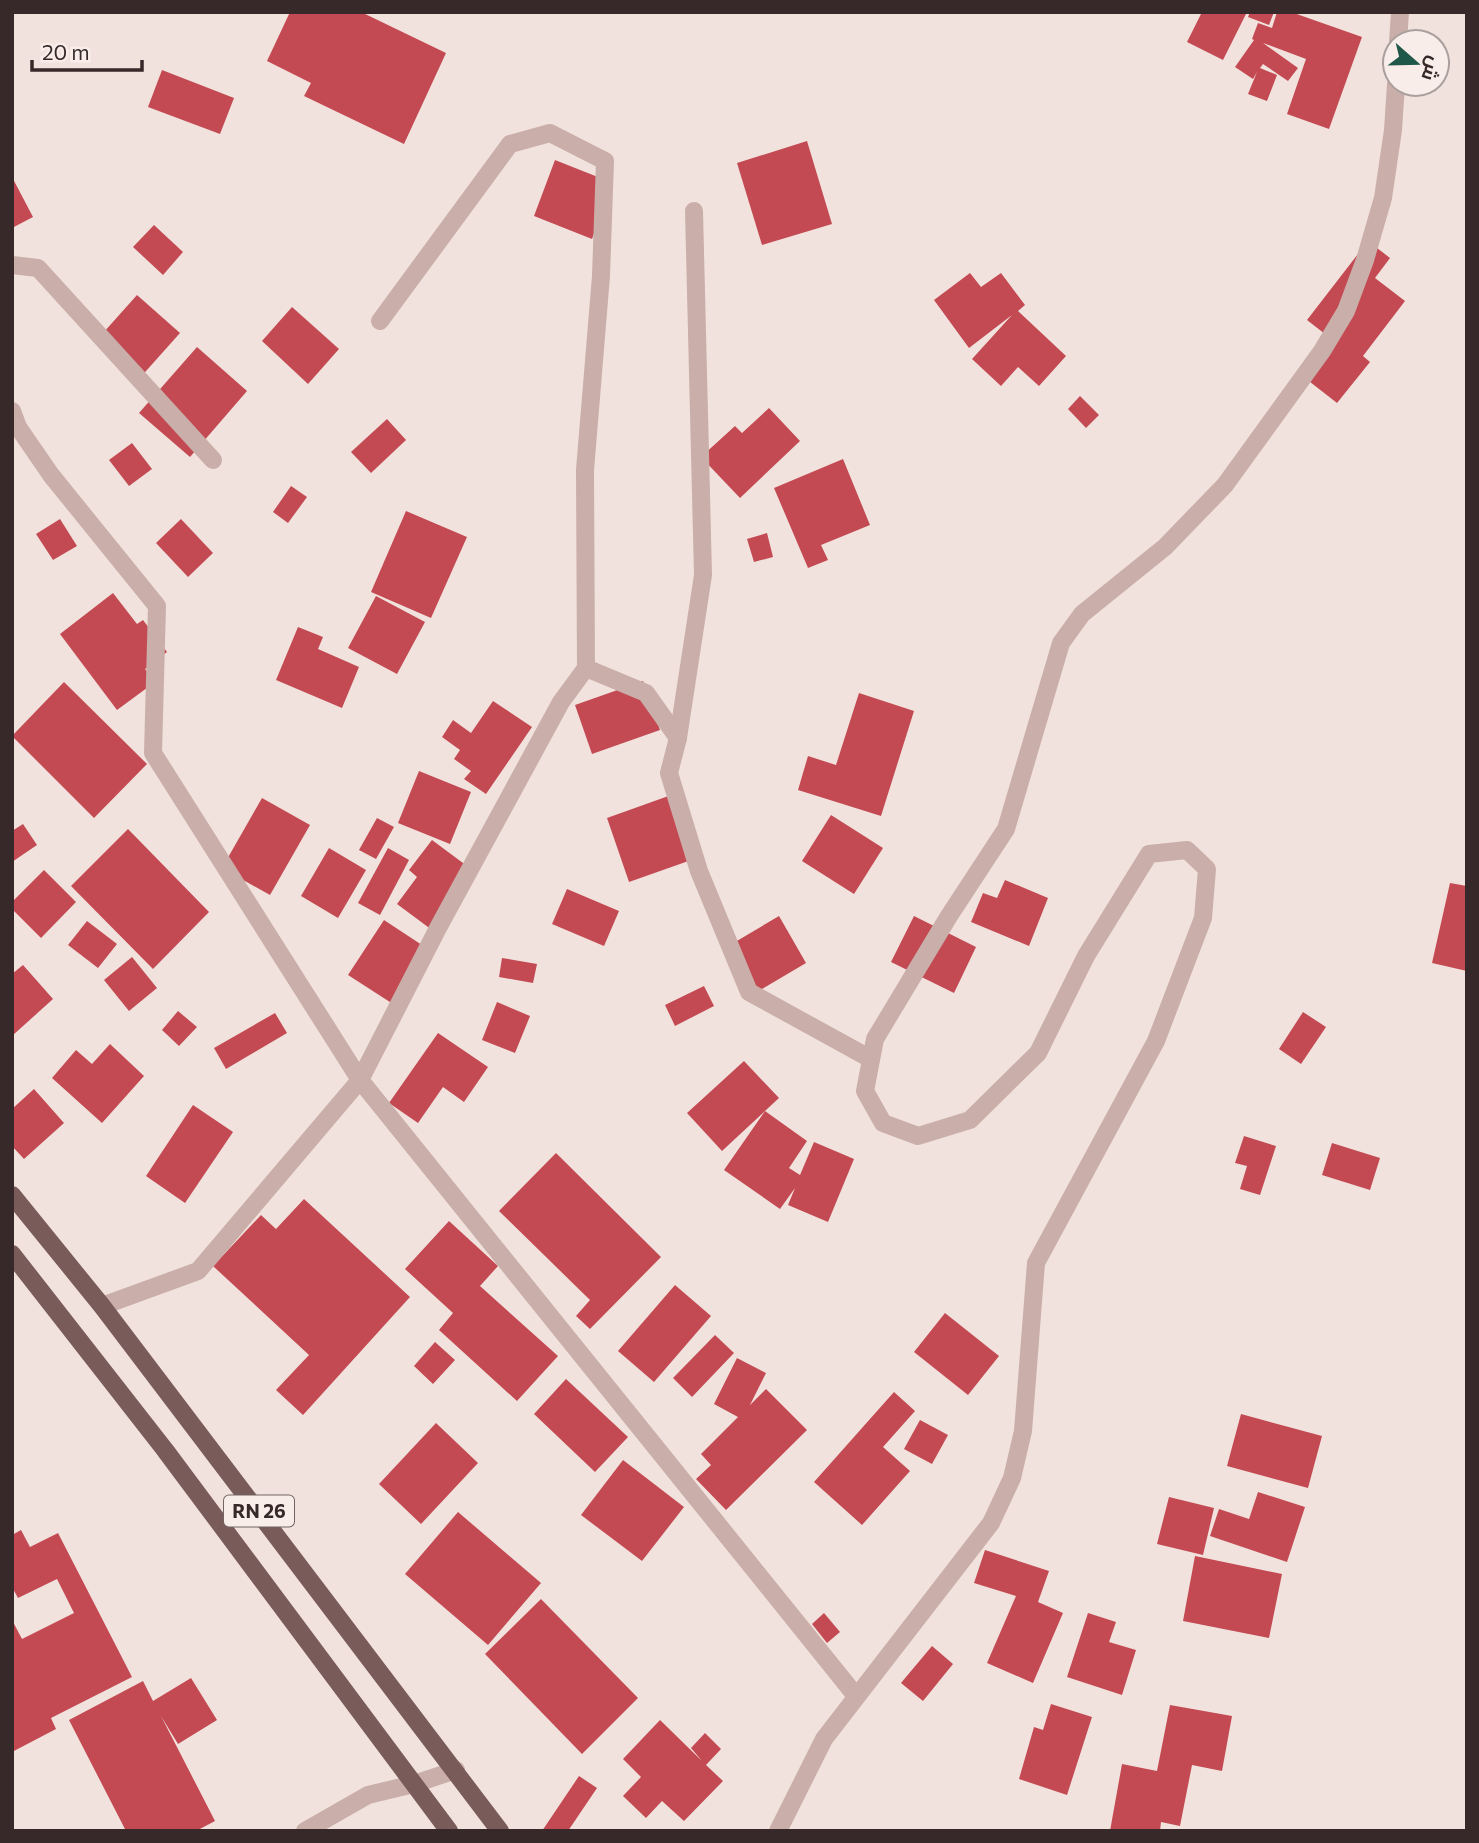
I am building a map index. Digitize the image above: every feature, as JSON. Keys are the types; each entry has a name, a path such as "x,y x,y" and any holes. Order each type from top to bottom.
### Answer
{"main road":[{"name":"RN 26","path":"12,1195 103,1306 500,1831"},
{"name":"RN 26","path":"12,1254 156,1439 449,1831"}],"street":[{"path":"778,1831 824,1739 991,1523 1012,1478 1023,1431 1036,1263 1156,1041 1203,918 1207,869 1187,849 1149,854 1086,956 1038,1053 970,1119 918,1136 883,1124 865,1091 875,1039 949,916 1006,829 1061,643 1082,614 1165,547 1225,485 1322,351 1346,311 1365,260 1383,198 1395,98"},
{"path":"103,1306 198,1271 360,1080 438,928 561,702 586,668 585,470 601,276 605,161 550,133 510,144 380,321"},
{"path":"694,211 703,575 678,738 669,773 699,871 748,992 871,1059"},
{"path":"12,265 38,268 213,460"},
{"path":"12,411 18,427 51,475 158,606 153,753 360,1080 856,1696"},
{"path":"586,668 646,693 678,738"},
{"path":"305,1831 368,1795 456,1770"}],"building":[{"path":"290,12 361,12 446,53 404,144 304,96 311,83 267,61"},
{"path":"1202,12 1247,12 1223,60 1187,42"},
{"path":"1250,12 1274,12 1269,25 1248,17"},
{"path":"1277,12 1291,12 1362,37 1329,129 1287,114 1306,59 1263,43 1298,68 1288,81 1263,64 1260,68 1277,75 1267,101 1248,94 1257,72 1253,79 1235,67 1254,40 1252,39 1258,23 1272,28"},
{"path":"162,70 234,98 220,134 148,107"},
{"path":"807,141 832,224 762,245 737,163"},
{"path":"555,160 613,183 592,239 534,216"},
{"path":"12,177 33,217 12,228"},
{"path":"154,225 183,252 163,275 133,247"},
{"path":"1368,241 1390,258 1375,278 1405,301 1363,356 1370,362 1337,403 1305,378 1334,341 1307,320"},
{"path":"970,273 981,287 1001,273 1025,305 1018,311 1066,356 1039,386 1018,367 1001,386 972,359 1012,315 969,348 934,300"},
{"path":"137,295 180,333 138,380 95,342"},
{"path":"292,307 339,349 308,384 262,341"},
{"path":"197,347 247,391 190,457 139,413"},
{"path":"1080,396 1099,415 1086,428 1068,409"},
{"path":"769,408 800,441 740,498 701,457 735,426 742,433"},
{"path":"387,419 406,440 371,473 351,452"},
{"path":"132,443 152,469 129,486 109,460"},
{"path":"843,459 870,525 821,545 828,560 808,568 774,488"},
{"path":"291,486 307,497 288,523 273,512"},
{"path":"406,511 467,537 431,618 371,592"},
{"path":"60,519 77,546 53,560 36,534"},
{"path":"181,519 213,553 188,577 156,543"},
{"path":"767,533 773,557 754,562 747,539"},
{"path":"113,593 137,624 143,620 167,652 145,669 155,682 117,710 60,634"},
{"path":"376,596 425,622 397,674 348,648"},
{"path":"298,627 323,637 318,649 359,667 342,708 276,680"},
{"path":"643,681 660,730 592,754 575,705"},
{"path":"64,682 147,764 94,818 12,736"},
{"path":"859,693 914,711 881,816 798,790 808,756 836,765"},
{"path":"493,701 532,727 486,794 464,779 471,771 454,759 460,750 442,737 453,720 471,733"},
{"path":"419,771 471,792 450,844 398,823"},
{"path":"674,794 697,858 629,882 607,818"},
{"path":"262,798 310,825 270,895 222,868"},
{"path":"831,815 883,848 854,894 802,861"},
{"path":"377,818 394,827 376,859 359,850"},
{"path":"23,824 37,845 12,862 12,831"},
{"path":"128,829 209,912 153,969 71,886"},
{"path":"432,840 467,866 432,930 397,904 417,877 409,870"},
{"path":"329,848 366,870 338,918 301,896"},
{"path":"388,848 409,860 380,915 358,903"},
{"path":"44,870 76,902 41,938 12,909 12,902"},
{"path":"1005,880 1048,898 1029,946 971,922 983,893 997,898"},
{"path":"1450,883 1467,886 1467,971 1432,963"},
{"path":"567,889 619,911 604,946 552,924"},
{"path":"779,916 806,963 757,992 730,945"},
{"path":"914,916 976,947 954,993 891,962"},
{"path":"384,920 428,949 393,1004 348,975"},
{"path":"87,921 117,944 98,968 68,945"},
{"path":"132,957 157,988 129,1011 104,980"},
{"path":"502,958 537,964 533,983 499,977"},
{"path":"23,965 53,999 12,1036 12,974"},
{"path":"704,986 714,1006 675,1026 665,1005"},
{"path":"497,1002 530,1016 515,1053 482,1040"},
{"path":"178,1011 197,1027 179,1046 162,1030"},
{"path":"1303,1012 1326,1027 1301,1064 1279,1049"},
{"path":"275,1013 287,1033 226,1069 214,1048"},
{"path":"438,1033 488,1067 464,1102 443,1087 418,1123 389,1103"},
{"path":"110,1044 144,1076 102,1123 52,1078 76,1050 92,1064"},
{"path":"744,1061 779,1098 722,1151 687,1113"},
{"path":"34,1089 64,1123 24,1159 12,1146 12,1109"},
{"path":"193,1105 233,1132 185,1203 146,1176"},
{"path":"765,1111 807,1141 789,1168 800,1175 814,1142 854,1159 828,1222 788,1205 795,1188 780,1209 724,1170"},
{"path":"1244,1136 1276,1146 1260,1195 1240,1189 1247,1166 1235,1163"},
{"path":"1332,1143 1380,1158 1370,1190 1322,1175"},
{"path":"556,1153 661,1257 590,1329 576,1316 590,1300 499,1211"},
{"path":"304,1199 410,1297 303,1415 276,1390 309,1355 213,1266 261,1215 276,1229"},
{"path":"449,1221 498,1266 480,1286 558,1356 517,1401 439,1330 453,1313 405,1269"},
{"path":"675,1285 711,1316 654,1382 618,1351"},
{"path":"945,1313 999,1356 968,1395 914,1352"},
{"path":"715,1335 734,1353 692,1397 673,1378"},
{"path":"435,1342 455,1360 433,1384 414,1366"},
{"path":"737,1358 766,1373 750,1405 766,1389 807,1430 726,1510 696,1479 711,1465 701,1454 738,1417 714,1404"},
{"path":"566,1379 628,1437 595,1472 534,1414"},
{"path":"894,1392 915,1411 883,1447 910,1471 862,1525 814,1482"},
{"path":"1241,1414 1322,1436 1308,1488 1227,1466"},
{"path":"920,1420 948,1435 932,1464 904,1449"},
{"path":"436,1423 478,1463 421,1524 379,1484"},
{"path":"623,1460 684,1507 642,1561 581,1515"},
{"path":"1258,1492 1305,1507 1287,1562 1210,1536 1219,1509 1249,1519"},
{"path":"1169,1497 1214,1508 1203,1555 1157,1544"},
{"path":"458,1512 541,1583 488,1645 405,1574"},
{"path":"21,1530 30,1547 58,1533 132,1677 51,1718 56,1729 12,1752 12,1620 22,1639 74,1613 57,1579 18,1598 12,1587 12,1535"},
{"path":"985,1550 1049,1571 1038,1602 1063,1613 1033,1683 987,1663 1016,1596 974,1583"},
{"path":"1195,1556 1282,1574 1269,1638 1183,1621"},
{"path":"541,1599 638,1698 582,1754 485,1654"},
{"path":"824,1613 840,1632 827,1643 812,1624"},
{"path":"1088,1613 1116,1622 1109,1642 1136,1650 1122,1695 1067,1677"},
{"path":"932,1646 953,1664 923,1701 901,1683"},
{"path":"191,1678 217,1720 178,1744 161,1716 215,1821 196,1831 126,1831 69,1720 143,1681 153,1701"},
{"path":"1051,1704 1092,1717 1067,1795 1019,1779 1034,1727 1043,1730"},
{"path":"1170,1705 1232,1716 1222,1771 1192,1765 1180,1826 1161,1822 1160,1831 1110,1831 1122,1764 1157,1771"},
{"path":"660,1720 702,1761 691,1748 705,1733 721,1749 706,1765 723,1781 684,1821 662,1801 646,1818 623,1796 641,1777 623,1759"},
{"path":"579,1776 597,1788 568,1831 542,1831"}]}
